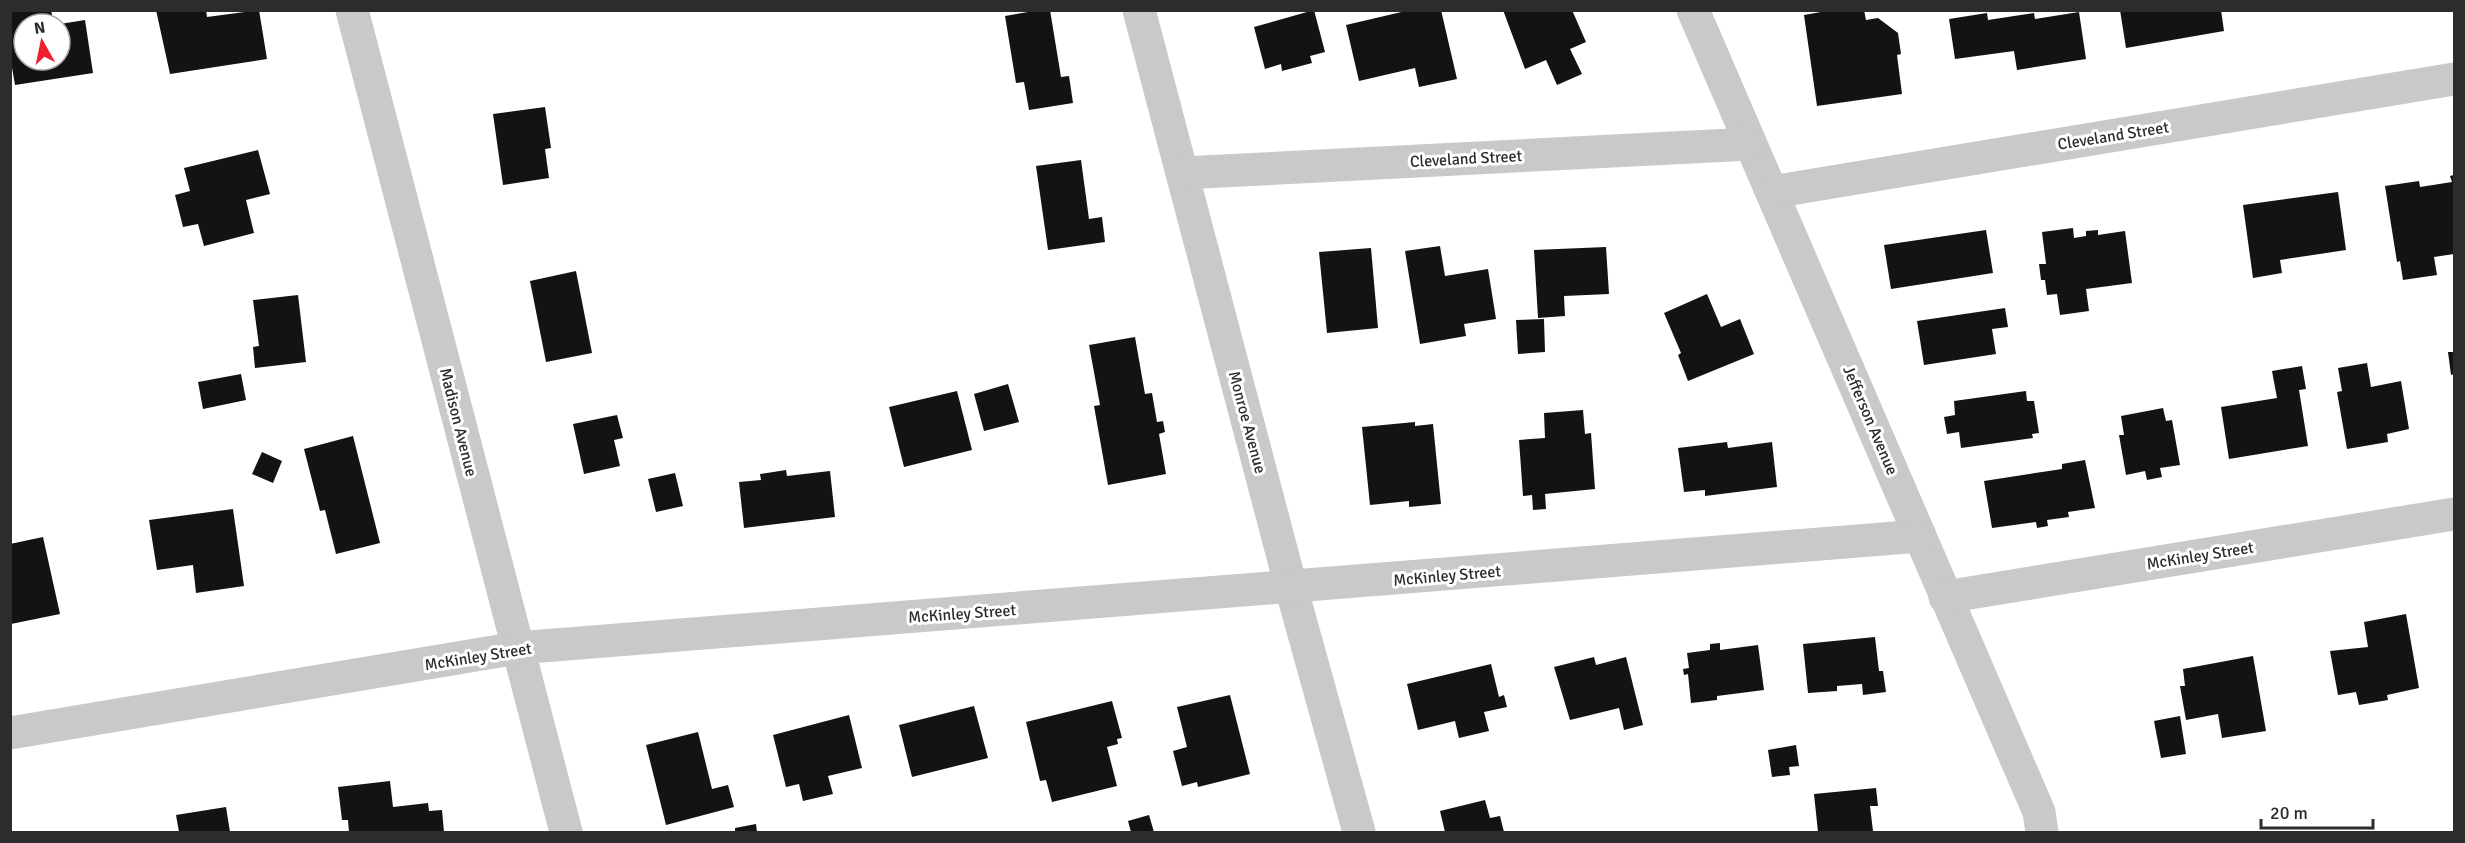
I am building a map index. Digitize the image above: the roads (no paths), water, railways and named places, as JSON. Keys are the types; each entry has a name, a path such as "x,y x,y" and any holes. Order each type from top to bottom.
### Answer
{"street":[{"name":"Madison Avenue","path":"352,10 566,832"},
{"name":"Monroe Avenue","path":"1140,10 1291,587 1359,832"},
{"name":"Jefferson Avenue","path":"1693,10 2039,812 2042,832"},
{"name":"Cleveland Street","path":"1772,192 2454,79"},
{"name":"Cleveland Street","path":"1182,173 1750,144"},
{"name":"McKinley Street","path":"1945,597 2454,514"},
{"name":"McKinley Street","path":"10,733 517,648 1920,536"}]}
